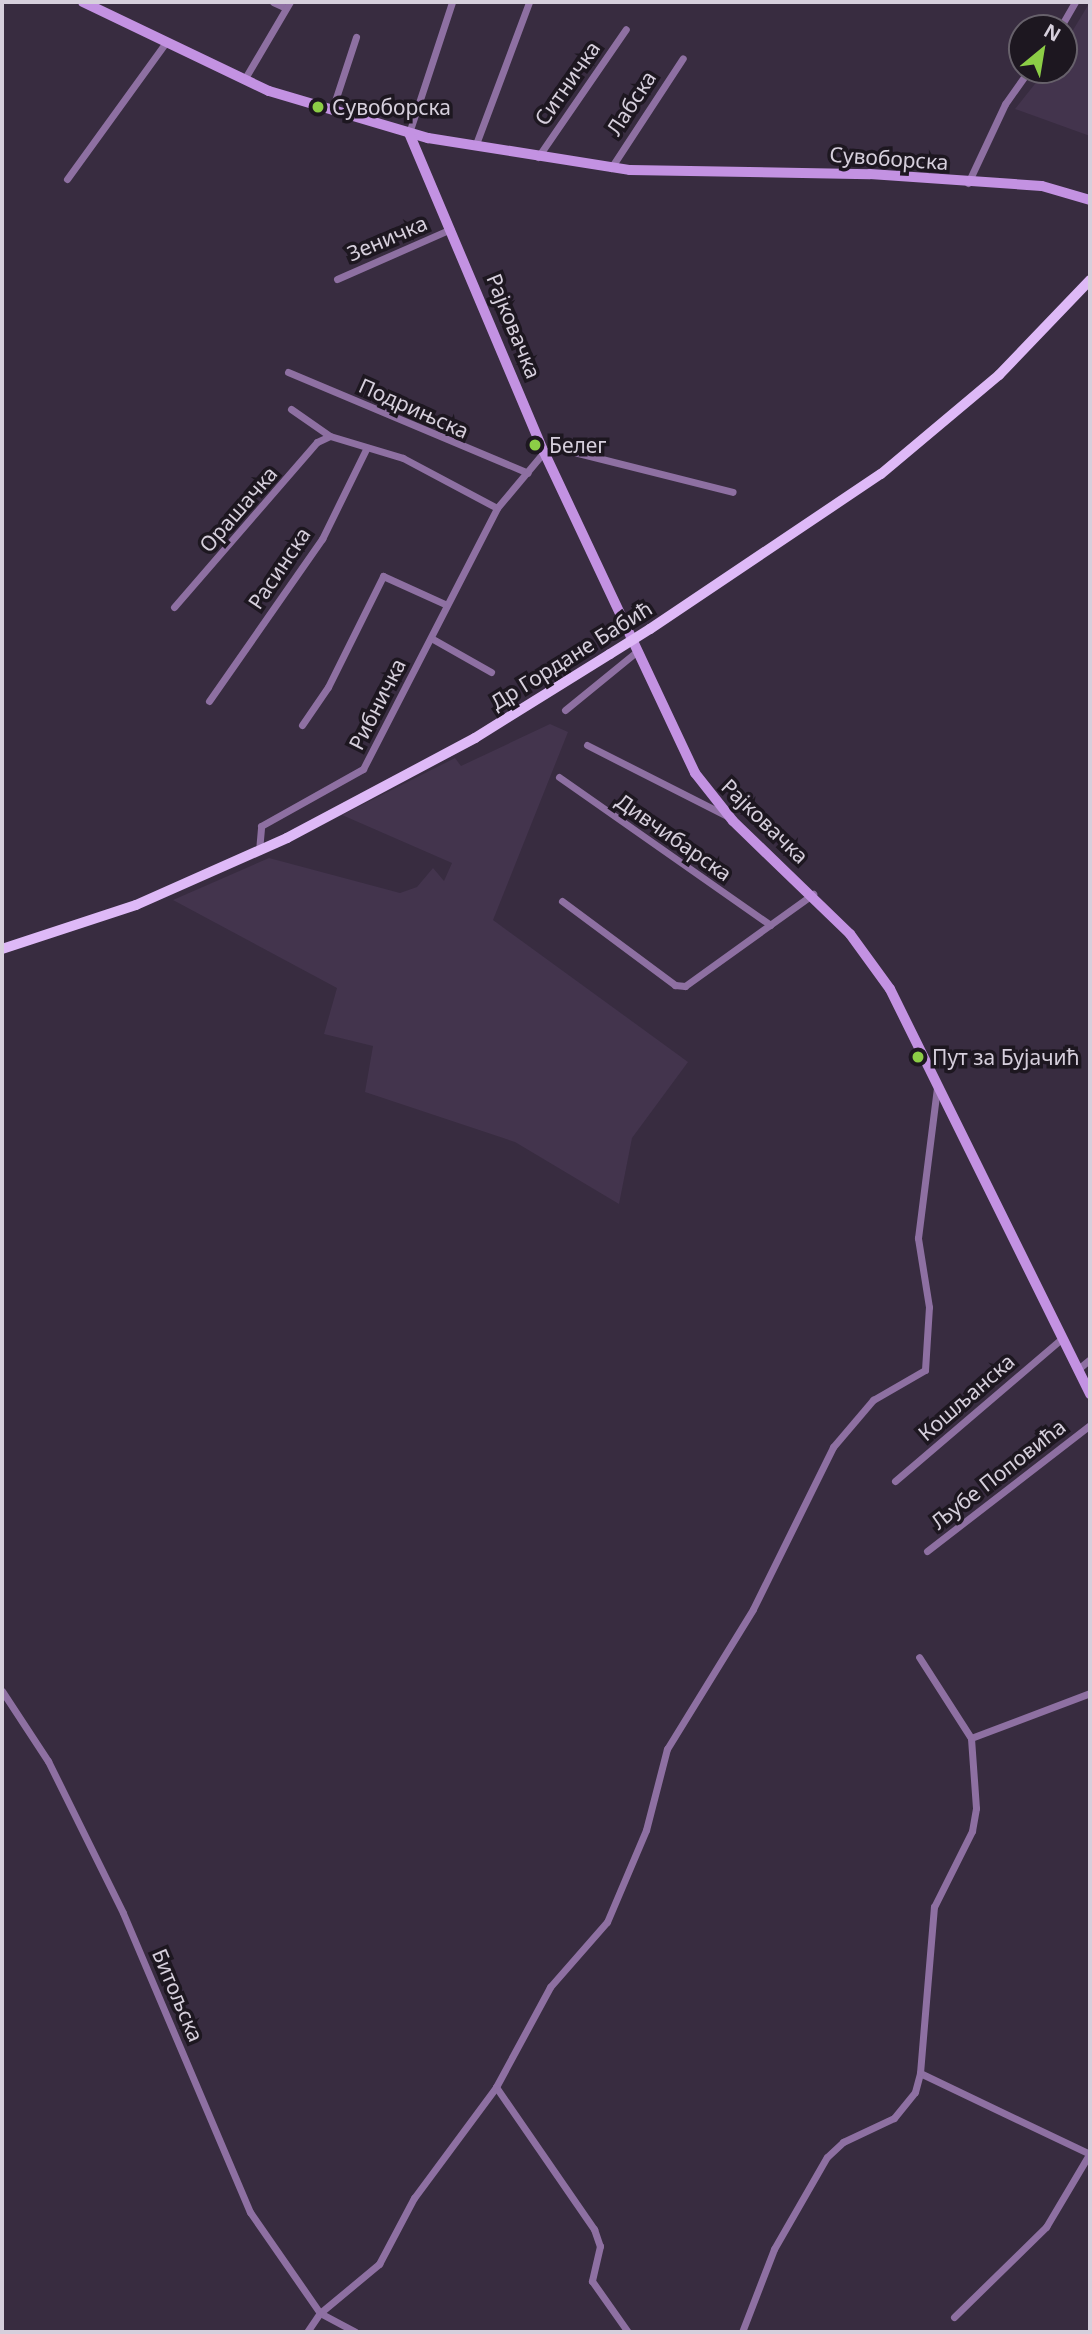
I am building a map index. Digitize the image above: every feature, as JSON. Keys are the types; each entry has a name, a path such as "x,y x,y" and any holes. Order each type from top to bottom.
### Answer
{"main road":[{"name":"Сувоборска","path":"83,2 168,40 244,80 409,133 611,168 1042,186 1090,200"},
{"name":"Рајковачка","path":"409,133 452,229 544,452 695,774 729,817 813,894 890,989 1090,1394"},
{"name":"Др Гордане Бабић","path":"2,949 136,905 259,851 446,755 650,629 901,458 999,375 1090,279"}],"street":[{"path":"244,80 288,5 273,2"},
{"path":"409,133 452,2"},
{"path":"476,144 529,2"},
{"name":"Ситничка","path":"538,157 626,29"},
{"path":"332,110 356,37"},
{"path":"67,179 168,40"},
{"name":"Лабска","path":"611,168 683,58"},
{"path":"968,183 1005,104 1019,84"},
{"name":"Зеничка","path":"337,279 452,229"},
{"name":"Подрињска","path":"288,372 527,472"},
{"path":"291,409 330,436 428,469 497,508"},
{"name":"Орашачка","path":"174,607 317,442 330,436"},
{"path":"544,452 558,448 733,492"},
{"name":"Расинска","path":"209,701 322,539 366,449"},
{"name":"Рибничка","path":"259,851 261,827 363,769 497,508 544,452"},
{"path":"302,725 383,576 447,605"},
{"path":"431,638 491,672"},
{"path":"565,710 636,652"},
{"path":"587,745 691,803 729,817"},
{"name":"Дивчибарска","path":"559,777 770,925"},
{"path":"562,901 675,985 685,985 813,894"},
{"path":"307,2332 320,2313 379,2264 414,2198 496,2087 550,1987 607,1922 646,1830 667,1749 752,1609 833,1447 873,1400 925,1370 929,1307 918,1238 938,1085"},
{"name":"Кошљанска","path":"895,1481 1061,1339"},
{"path":"1077,1370 1090,1359"},
{"name":"Љубе Поповића","path":"928,1551 1090,1425"},
{"path":"742,2332 774,2249 827,2157 843,2142 894,2118 915,2092 920,2073 930,1927 976,1808 971,1738 919,1657"},
{"name":"Битољска","path":"2,1691 48,1761 123,1913 250,2212 320,2313"},
{"path":"971,1738 1090,1693"},
{"path":"920,2073 1090,2153 1046,2227 954,2317"},
{"path":"496,2087 594,2229 600,2246 592,2281 628,2332"},
{"path":"320,2313 355,2332"}],"shaded area":[{"path":"1090,2 1090,136 1015,109 1035,84 1078,84 1078,22"},
{"path":"550,724 568,732 493,920 688,1062 632,1138 619,1204 515,1142 365,1092 373,1046 324,1034 337,988 173,900 269,858 400,893 417,887 433,868 444,881 452,863 342,815 455,758 461,766"}],"place":[{"name":"Сувоборска","path":"318,107"},
{"name":"Белег","path":"535,445"},
{"name":"Пут за Бујачић","path":"918,1057"}]}
